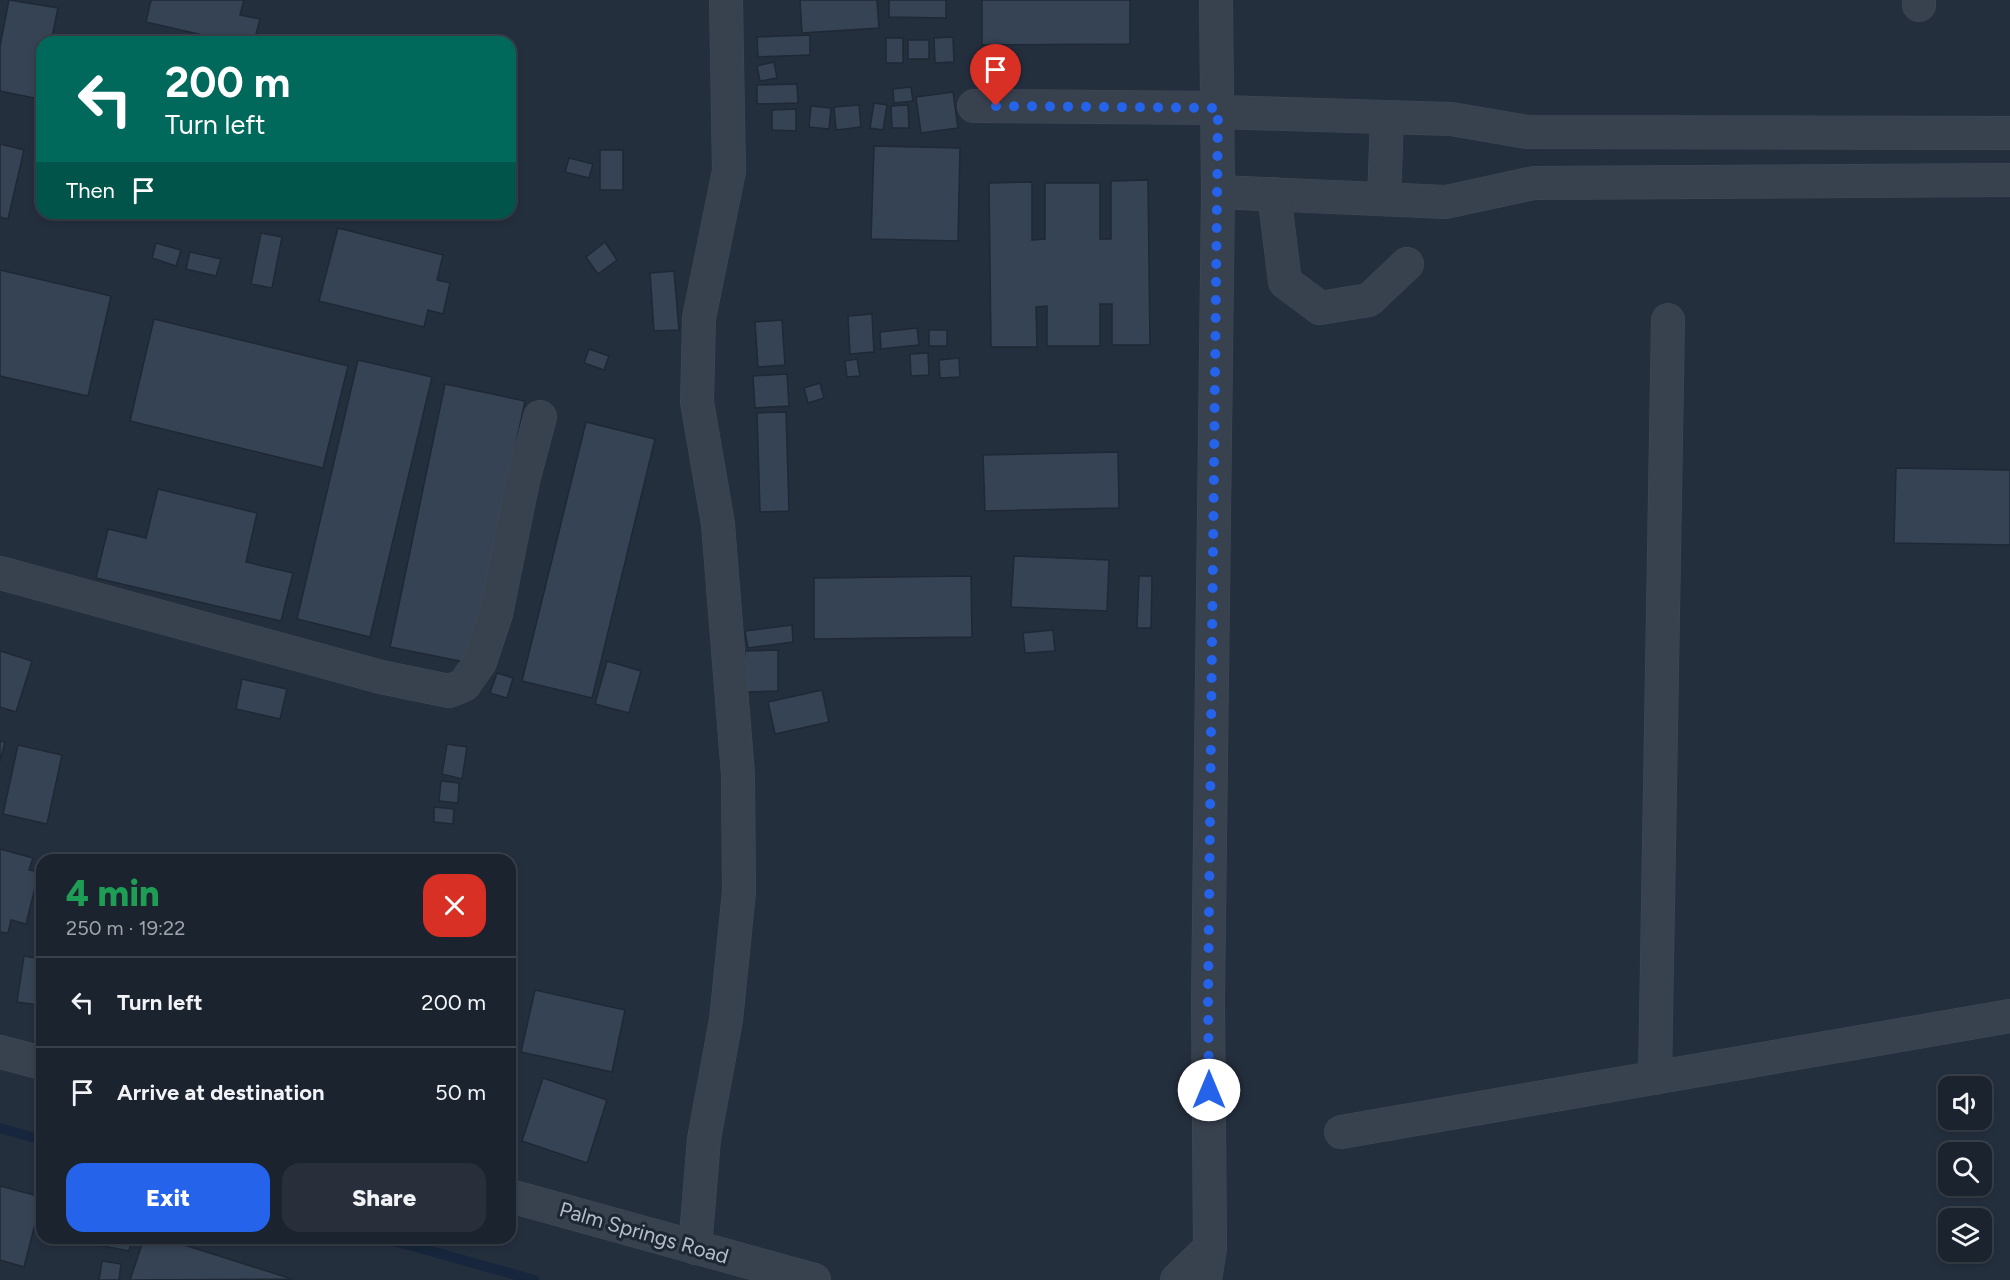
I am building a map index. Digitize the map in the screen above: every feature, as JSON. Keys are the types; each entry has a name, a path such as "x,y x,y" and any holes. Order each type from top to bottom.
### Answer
{"street":[{"path":"695,1248 704,1139 726,1020 739,892 738,775 718,524 698,402 699,318 729,171 726,0"},
{"path":"1206,1280 1210,1248 1208,1000 1218,192 1216,0"},
{"path":"974,106 1218,110 1451,118 1527,132 2010,133"},
{"path":"1384,199 1387,117"},
{"path":"1218,192 1446,202 1534,183 2010,180"},
{"path":"1274,194 1285,282 1320,308 1369,300 1407,264"},
{"path":"1655,1078 1668,320"},
{"path":"0,573 381,677 449,691 464,686 480,662 496,614 523,481 540,417"},
{"path":"1341,1132 2010,1016"},
{"path":"0,1052 36,1062"},
{"name":"Palm Springs Road","path":"516,1198 814,1280"},
{"path":"1177,1280 1210,1248"}],"building":[{"path":"9,0 58,8 52,36 36,36 36,98 0,91 0,46"},
{"path":"151,0 244,0 240,15 260,19 256,36 207,36 146,22"},
{"path":"800,0 877,0 879,28 802,33"},
{"path":"889,0 946,0 946,18 889,17"},
{"path":"982,0 1130,0 1130,44 982,45"},
{"path":"810,35 810,55 758,57 757,37"},
{"path":"953,37 954,62 935,63 934,38"},
{"path":"886,38 903,38 903,63 886,63"},
{"path":"908,40 929,40 929,59 908,59"},
{"path":"774,62 777,78 760,81 757,66"},
{"path":"797,84 798,103 757,104 757,85"},
{"path":"911,87 913,101 894,103 893,89"},
{"path":"953,92 958,128 921,133 916,97"},
{"path":"874,103 887,105 883,130 870,128"},
{"path":"859,105 861,127 836,130 834,107"},
{"path":"908,105 909,128 892,128 891,106"},
{"path":"811,106 831,108 829,129 809,127"},
{"path":"796,109 796,131 772,130 772,110"},
{"path":"0,144 24,150 8,219 0,217"},
{"path":"874,146 960,148 958,241 871,239"},
{"path":"600,150 623,150 623,190 600,190"},
{"path":"569,158 593,164 589,178 565,172"},
{"path":"1148,180 1150,345 1112,345 1112,304 1100,304 1100,346 1047,346 1047,306 1036,307 1037,347 991,347 989,183 1032,182 1032,240 1045,239 1045,183 1100,183 1100,239 1111,239 1111,181"},
{"path":"338,228 443,255 437,280 450,283 443,314 428,310 424,327 319,301"},
{"path":"261,233 282,237 272,288 251,284"},
{"path":"605,242 617,260 598,274 586,257"},
{"path":"156,243 181,250 176,266 152,258"},
{"path":"190,252 221,259 216,276 186,269"},
{"path":"0,270 111,296 88,396 0,376"},
{"path":"674,271 679,330 654,331 650,273"},
{"path":"872,314 874,352 850,354 848,316"},
{"path":"154,319 348,366 323,468 130,421"},
{"path":"782,320 785,365 758,367 755,322"},
{"path":"917,328 919,345 881,349 880,332"},
{"path":"929,330 947,330 947,346 929,346"},
{"path":"589,349 609,356 604,370 584,363"},
{"path":"928,353 929,375 911,376 910,354"},
{"path":"959,358 960,377 940,378 939,360"},
{"path":"857,359 860,376 847,377 845,361"},
{"path":"358,360 432,377 370,637 297,619"},
{"path":"787,374 789,406 755,408 753,376"},
{"path":"820,383 824,398 808,403 804,388"},
{"path":"445,384 525,401 470,663 390,647"},
{"path":"786,412 789,511 760,512 757,413"},
{"path":"586,422 655,439 592,698 522,681"},
{"path":"1118,452 1119,508 985,511 983,455"},
{"path":"1896,468 2010,470 2010,545 1894,543"},
{"path":"158,489 257,513 246,562 293,573 281,621 96,578 108,529 146,538"},
{"path":"1014,556 1109,560 1107,611 1011,607"},
{"path":"971,576 972,637 814,639 814,578"},
{"path":"1139,576 1152,576 1151,628 1137,628"},
{"path":"792,625 793,642 748,648 745,631"},
{"path":"1053,630 1055,651 1025,653 1023,633"},
{"path":"778,650 778,691 746,692 745,651"},
{"path":"0,651 32,661 16,712 0,707"},
{"path":"607,661 641,671 629,713 595,704"},
{"path":"497,673 513,678 507,698 490,693"},
{"path":"242,679 287,689 280,719 236,709"},
{"path":"822,690 829,722 775,734 768,702"},
{"path":"0,741 5,742 0,762"},
{"path":"447,744 467,747 462,779 442,774"},
{"path":"18,745 62,755 47,824 3,814"},
{"path":"441,781 459,783 458,803 439,801"},
{"path":"434,807 454,809 453,824 434,822"},
{"path":"0,849 33,858 29,870 36,871 36,884 26,924 11,920 8,933 0,932"},
{"path":"24,956 36,958 36,1005 17,1002"},
{"path":"535,990 625,1010 612,1072 521,1052"},
{"path":"543,1078 607,1100 587,1163 522,1141"},
{"path":"0,1186 36,1195 36,1220 24,1267 0,1260"},
{"path":"104,1244 131,1244 129,1251 103,1246"},
{"path":"142,1244 181,1244 292,1279 130,1280"},
{"path":"102,1261 121,1264 119,1280 99,1280"}],"waterway":[{"path":"0,1128 36,1138"},
{"path":"405,1244 534,1280"}],"route":[{"path":"996,106 1218,108 1208,1000 1209,1090"}]}
